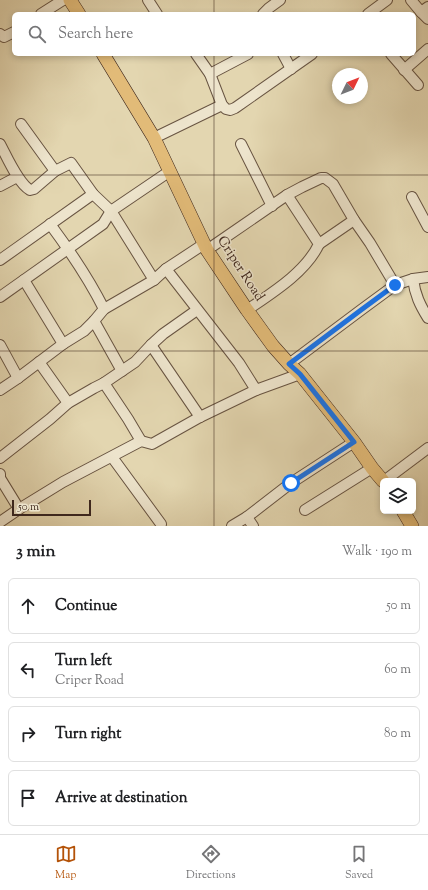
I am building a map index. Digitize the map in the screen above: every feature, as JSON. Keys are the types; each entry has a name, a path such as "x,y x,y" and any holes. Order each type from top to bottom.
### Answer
{"main road":[{"path":"70,0 78,12"},
{"name":"Criper Road","path":"104,56 154,138 206,247 273,346 300,374 381,478"},
{"path":"405,514 412,526"}],"street":[{"path":"44,12 63,0"},
{"path":"148,0 156,12"},
{"path":"265,12 280,0"},
{"path":"371,12 388,0"},
{"path":"410,0 426,13"},
{"path":"0,34 4,37 12,33"},
{"path":"404,70 428,49"},
{"path":"197,56 210,74 222,105 226,109 230,110 309,56"},
{"path":"210,74 244,56"},
{"path":"283,56 291,69"},
{"path":"393,56 418,85"},
{"path":"154,138 222,105"},
{"path":"21,124 55,171"},
{"path":"0,144 17,177 27,189 30,190 34,189 55,171 71,163 93,194 111,211 154,280"},
{"path":"241,144 272,206"},
{"path":"0,296 103,224 111,211 170,171"},
{"path":"0,186 17,177"},
{"path":"0,390 63,344 84,331 104,309 154,280 166,269 206,247 314,180 321,178 325,178 333,184 395,285"},
{"path":"0,260 93,194"},
{"path":"287,196 319,244"},
{"path":"412,197 428,227"},
{"path":"248,310 282,286 293,276 312,258 319,244 354,220"},
{"path":"50,224 68,248 104,309"},
{"path":"166,269 239,363 256,390"},
{"path":"289,364 395,285 428,277"},
{"path":"24,280 63,344"},
{"path":"413,280 415,292 428,318"},
{"path":"0,458 68,403 104,384 136,362 163,334 197,310"},
{"path":"94,321 122,372"},
{"path":"0,345 18,378"},
{"path":"151,345 200,418"},
{"path":"39,362 68,403"},
{"path":"0,522 64,482 141,441 152,444 256,390 300,374"},
{"path":"104,384 141,441"},
{"path":"232,526 291,483 354,442"},
{"path":"388,478 428,448"},
{"path":"112,457 161,524"},
{"path":"305,510 372,468"},
{"path":"0,474 0,478 19,509"},
{"path":"246,517 253,526"}],"route":[{"path":"291,483 354,442 300,374 289,364 395,285"}]}
